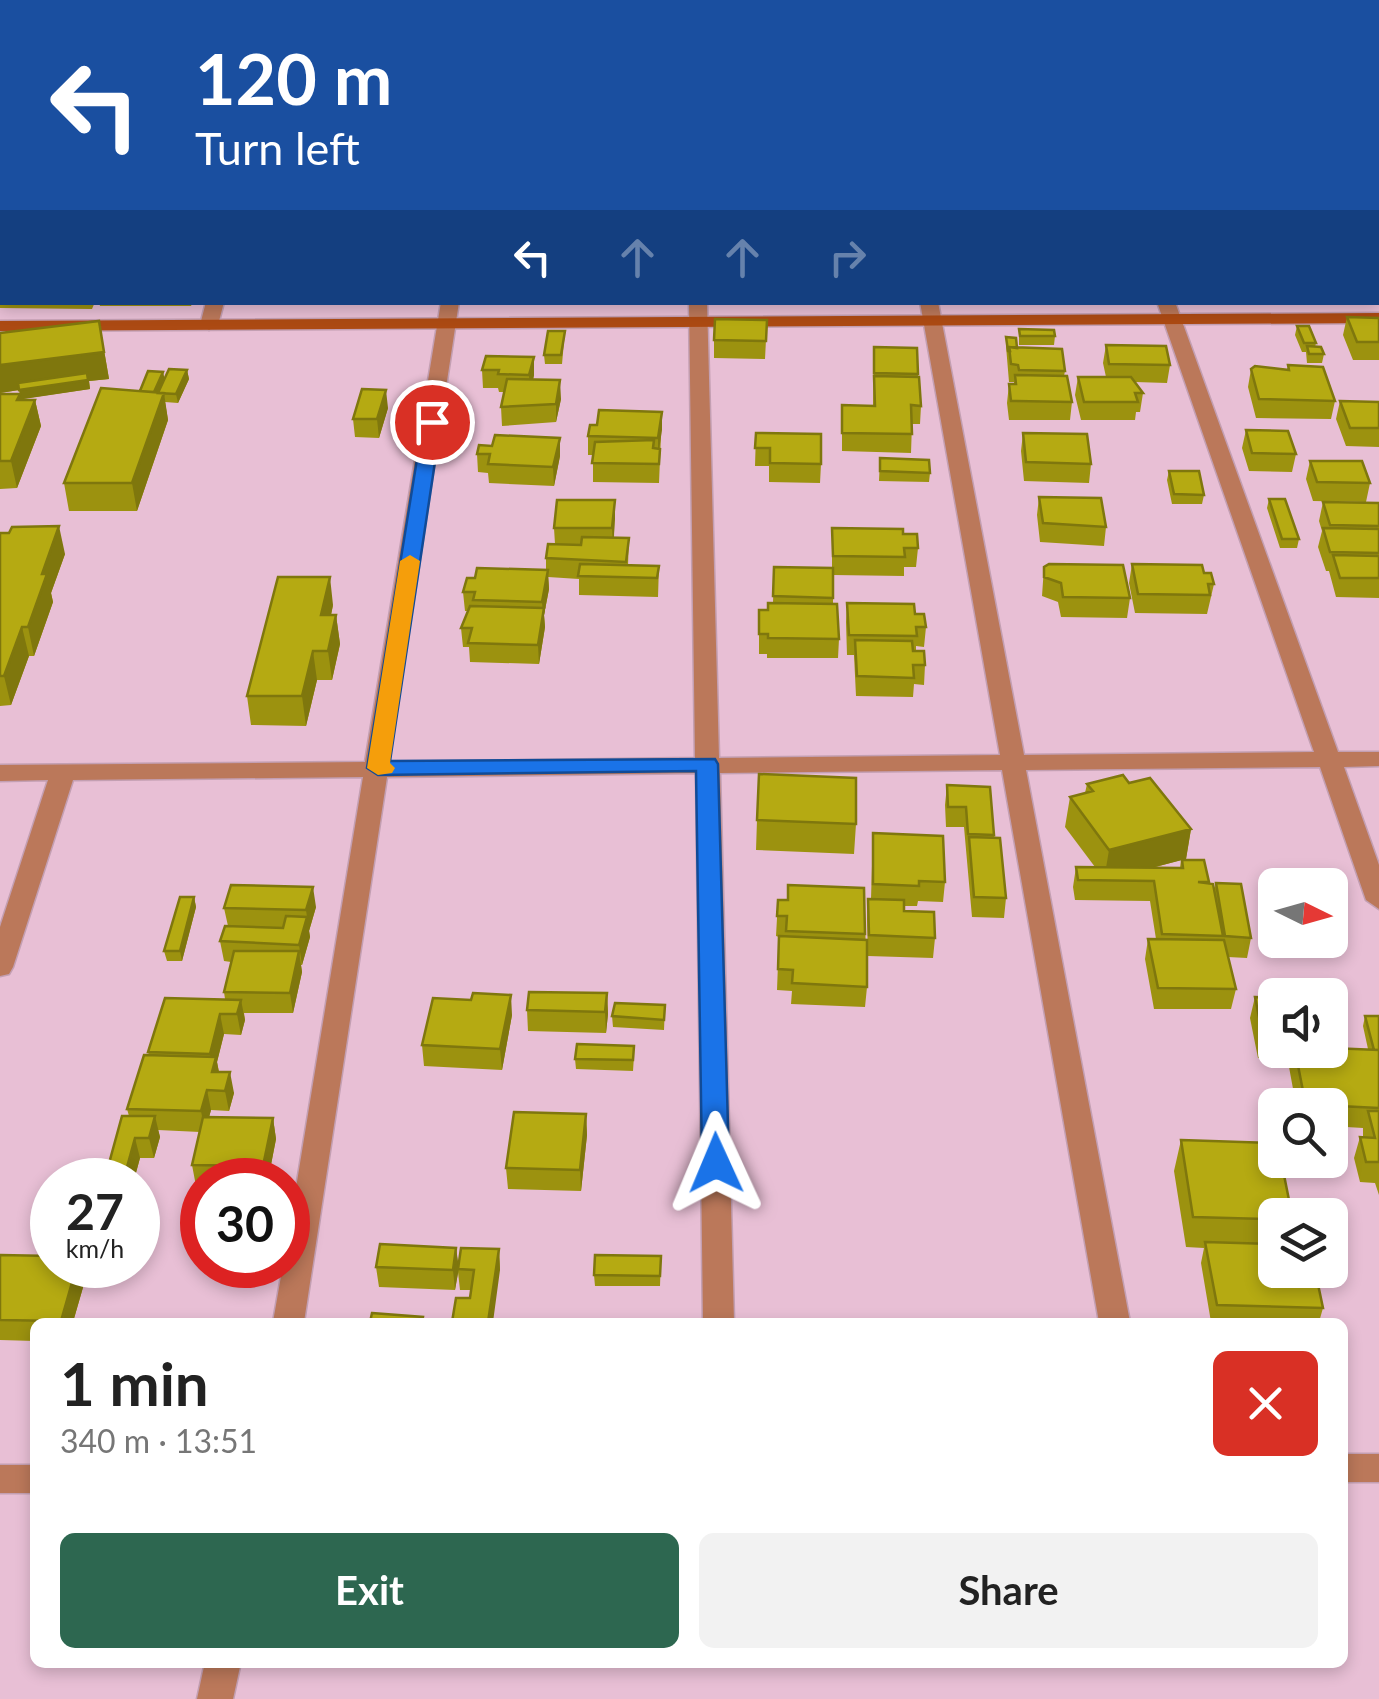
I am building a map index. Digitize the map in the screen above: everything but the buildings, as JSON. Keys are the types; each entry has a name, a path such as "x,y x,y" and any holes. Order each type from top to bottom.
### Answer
{"main road":[{"path":"0,326 209,325 448,313 1169,311 1379,318"}],"street":[{"path":"209,325 215,305"},
{"path":"1169,311 1379,900"},
{"path":"698,312 719,1318"},
{"path":"930,312 1113,1318"},
{"path":"290,1318 448,313"},
{"path":"0,773 1379,759"},
{"path":"0,966 63,772"},
{"path":"1348,1468 1379,1468"},
{"path":"0,1480 30,1479"},
{"path":"215,1699 222,1668"}],"slow traffic":[{"path":"384,768 378,768 410,561"}],"route":[{"path":"432,422 378,768 707,764 716,1163"}]}
